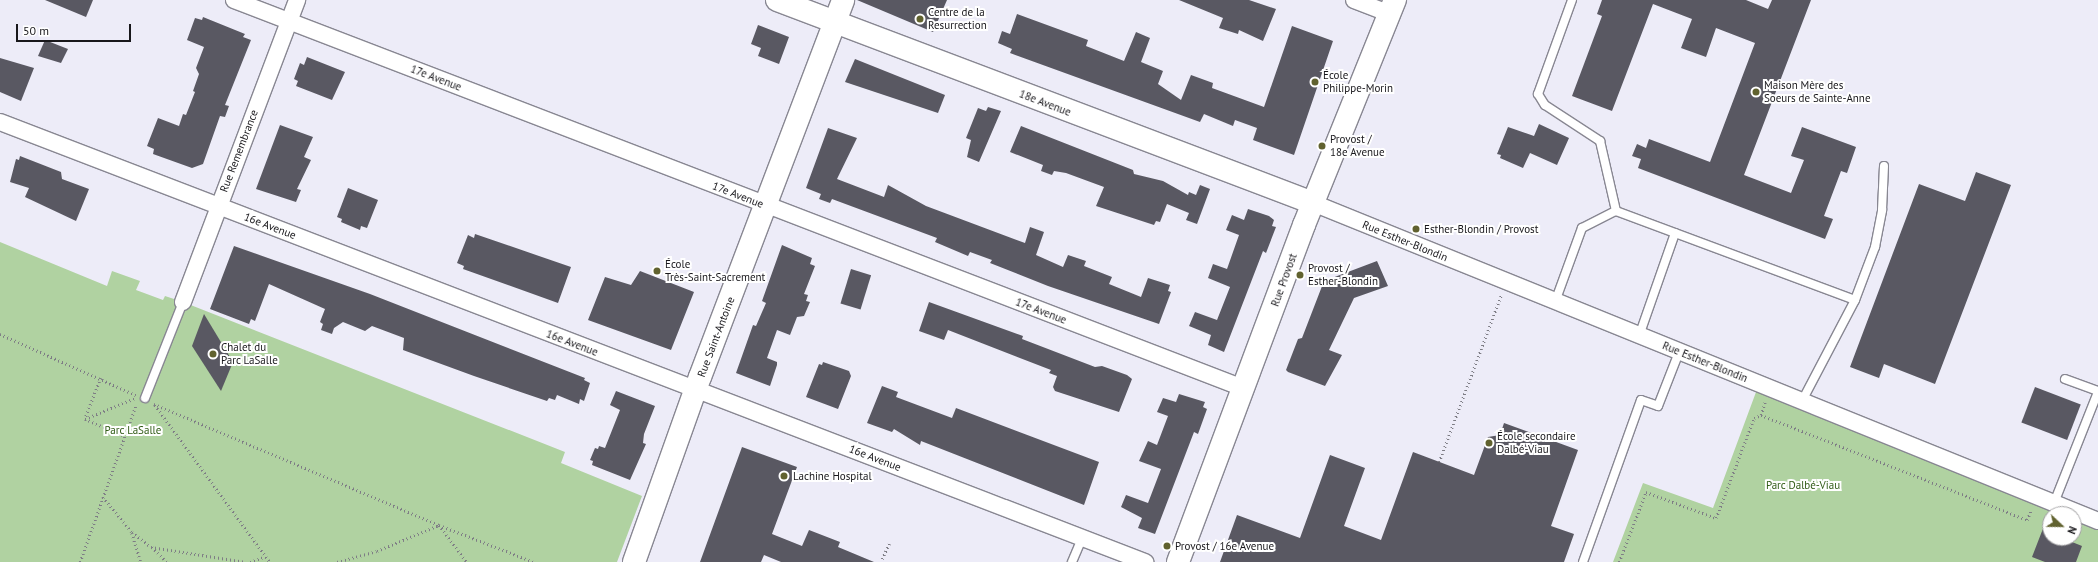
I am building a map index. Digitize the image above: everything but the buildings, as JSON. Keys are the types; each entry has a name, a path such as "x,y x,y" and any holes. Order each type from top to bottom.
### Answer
{"street":[{"name":"17e Avenue","path":"234,0 1243,388"},
{"name":"Rue Remembrance","path":"183,302 297,0"},
{"name":"18e Avenue","path":"777,0 1313,203"},
{"name":"Rue Saint-Antoine","path":"634,562 695,391 767,206 843,0"},
{"path":"1354,0 1392,7"},
{"name":"Rue Provost","path":"1178,562 1313,203 1392,7"},
{"name":"16e Avenue","path":"0,122 695,391 1145,562"},
{"name":"Rue Esther-Blondin","path":"1313,203 2098,521"}],"lane":[{"path":"1572,0 1538,94 1545,105 1600,140 1616,211"},
{"path":"1802,401 1855,300 1875,247 1882,210 1884,166"},
{"path":"1555,302 1582,228 1616,211 1855,300"},
{"path":"1639,336 1675,233"},
{"path":"142,397 183,302"},
{"path":"1583,562 1641,400 1658,406 1679,352"},
{"path":"2054,503 2098,392 2065,379"},
{"path":"1072,562 1082,538"}],"path":[{"path":"1439,462 1506,282"},
{"path":"0,334 102,378 142,397 155,405 439,526 534,562"},
{"path":"85,419 102,378"},
{"path":"1760,416 1771,388"},
{"path":"85,419 142,397"},
{"path":"80,562 125,436 142,397"},
{"path":"155,405 264,556 270,562"},
{"path":"1619,562 1646,492 1716,518 1754,418 1760,416 2027,520 2037,496"},
{"path":"85,419 125,436"},
{"path":"103,497 132,532 167,562"},
{"path":"337,562 377,551 439,526"},
{"path":"439,526 466,562"},
{"path":"132,532 141,562"},
{"path":"882,559 889,544"},
{"path":"151,547 184,550 208,558 246,562"},
{"path":"250,562 264,556"},
{"path":"208,558 210,562"}],"green space":[{"name":"Parc LaSalle","path":"0,242 107,286 112,271 140,281 136,290 163,300 165,296 183,302 565,452 561,463 642,496 617,562 0,562"},
{"name":"Parc Dalbé-Viau","path":"1759,384 2061,506 2042,506 2042,546 2082,546 2082,515 2098,521 2098,562 1613,562 1643,483 1713,508"}],"place":[{"name":"Centre de la Resurrection","path":"920,19"},
{"name":"École Philippe-Morin","path":"1315,82"},
{"name":"Maison Mère des Soeurs de Sainte-Anne","path":"1756,92"},
{"name":"Provost / 18e Avenue","path":"1322,146"},
{"name":"Esther-Blondin / Provost","path":"1416,229"},
{"name":"École Très-Saint-Sacrement","path":"657,271"},
{"name":"Provost / Esther-Blondin","path":"1300,275"},
{"name":"Chalet du Parc LaSalle","path":"213,354"},
{"name":"École secondaire Dalbé-Viau","path":"1489,443"},
{"name":"Lachine Hospital","path":"784,476"},
{"name":"Provost / 16e Avenue","path":"1167,546"}]}
